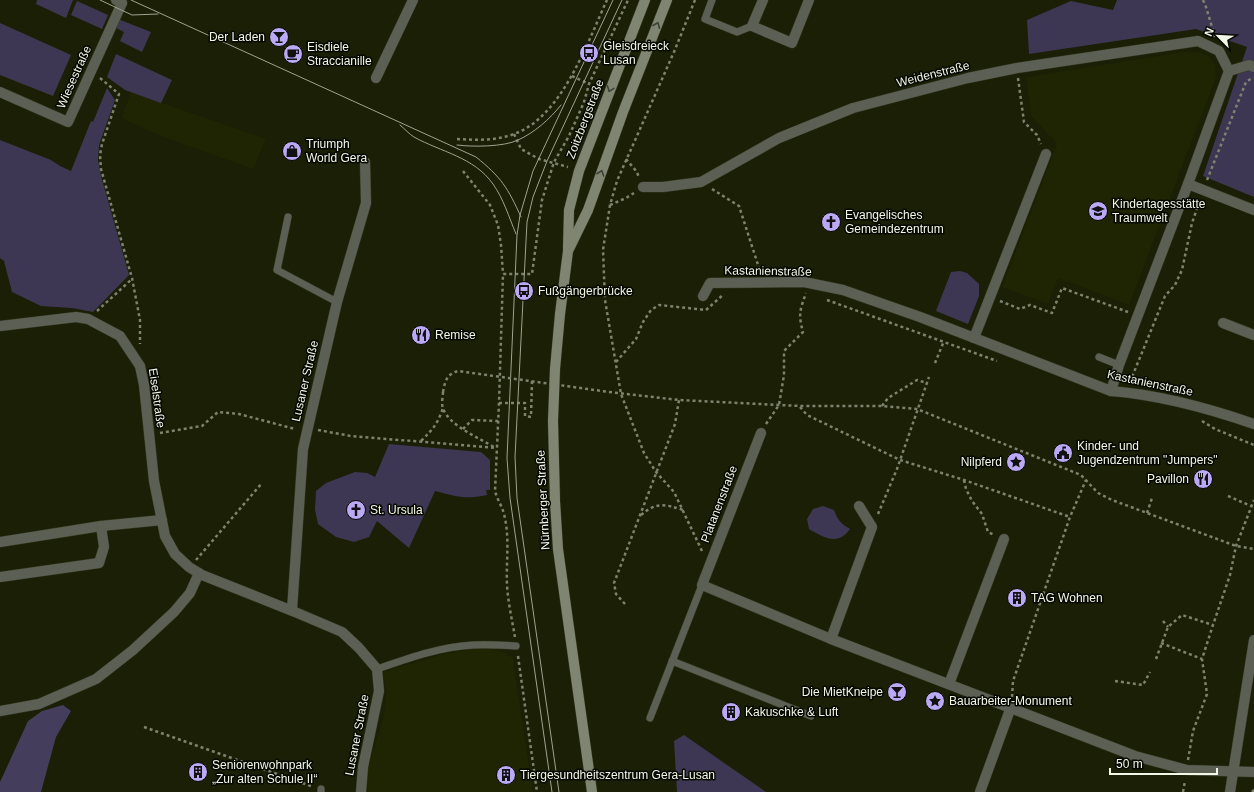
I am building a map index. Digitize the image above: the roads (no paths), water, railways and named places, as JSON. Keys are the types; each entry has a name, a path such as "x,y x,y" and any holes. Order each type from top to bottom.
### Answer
{"main road":[{"name":"Zoitzbergstraße","path":"568,251 569,210 579,171 645,0"},
{"name":"Nürnberger Straße","path":"592,792 558,549 553,421 555,369 568,251 588,210 623,112 667,0"}],"street":[{"path":"376,78 413,0"},
{"path":"763,0 752,26 792,43 809,0"},
{"name":"Wiesestraße","path":"0,92 68,122 91,71 119,1"},
{"name":"Weidenstraße","path":"643,187 663,187 701,182 779,138 853,108 968,78 1017,68 1198,41 1219,51 1229,72"},
{"path":"1111,391 1137,316 1229,72 1249,65 1254,67"},
{"path":"974,338 1046,154"},
{"name":"Lusaner Straße","path":"292,610 302,466 308,428 336,302 366,202 365,162"},
{"path":"1188,184 1254,210"},
{"name":"Kastanienstraße","path":"703,296 710,283 804,282 843,290 948,328 1111,391 1125,392 1191,405 1254,424"},
{"name":"Eiselstraße","path":"0,326 76,317 88,319 120,336 140,366 144,385 154,481 166,536 175,554 190,568 199,573"},
{"path":"1223,323 1254,335"},
{"name":"Platanenstraße","path":"702,586 761,433"},
{"path":"831,639 872,527 859,506"},
{"path":"0,542 101,526 162,520"},
{"path":"0,577 99,563 104,548 101,526"},
{"path":"949,684 1004,539"},
{"path":"0,711 39,704 96,679 133,650 174,612 190,593 199,573 292,610 342,632 359,648 377,669"},
{"path":"702,586 831,639 1135,756 1187,770 1254,772"},
{"path":"1230,792 1254,640"},
{"name":"Lusaner Straße","path":"361,792 362,767 379,691 377,669"},
{"path":"980,792 1011,707"}],"lane":[{"path":"712,0 705,19 737,32 752,26"},
{"path":"288,217 277,270 336,302"},
{"path":"1099,357 1119,365"},
{"name":"Platanenstraße","path":"650,718 702,586"},
{"path":"377,669 419,655 449,648 474,645 516,646"},
{"path":"672,661 811,716"}],"tram line":[{"path":"100,0 132,15 158,14"},
{"path":"131,0 476,157 498,177 508,191 521,217"},
{"path":"552,792 510,498 507,458 517,235 520,215 533,171 613,0"},
{"path":"559,792 517,498 515,457 527,222 533,197 547,161 622,0"},
{"path":"457,145 497,145 518,140 530,134 561,105"},
{"path":"400,125 414,137 467,161 485,175 500,195 516,234"}],"place":[{"name":"Der Laden","path":"279,37"},
{"name":"Gleisdreieck Lusan","path":"589,53"},
{"name":"Eisdiele Straccianille","path":"293,54"},
{"name":"Triumph World Gera","path":"292,151"},
{"name":"Kindertagesstätte Traumwelt","path":"1098,211"},
{"name":"Evangelisches Gemeindezentrum","path":"831,222"},
{"name":"Fußgängerbrücke","path":"524,291"},
{"name":"Remise","path":"421,335"},
{"name":"Kinder- und Jugendzentrum \"Jumpers\"","path":"1063,453"},
{"name":"Nilpferd","path":"1016,462"},
{"name":"Pavillon","path":"1203,479"},
{"name":"St. Ursula","path":"356,510"},
{"name":"TAG Wohnen","path":"1017,598"},
{"name":"Die MietKneipe","path":"897,692"},
{"name":"Bauarbeiter-Monument","path":"935,701"},
{"name":"Kakuschke & Luft","path":"731,712"},
{"name":"Seniorenwohnpark „Zur alten Schule II“","path":"198,772"},
{"name":"Tiergesundheitszentrum Gera-Lusan","path":"506,775"}]}
